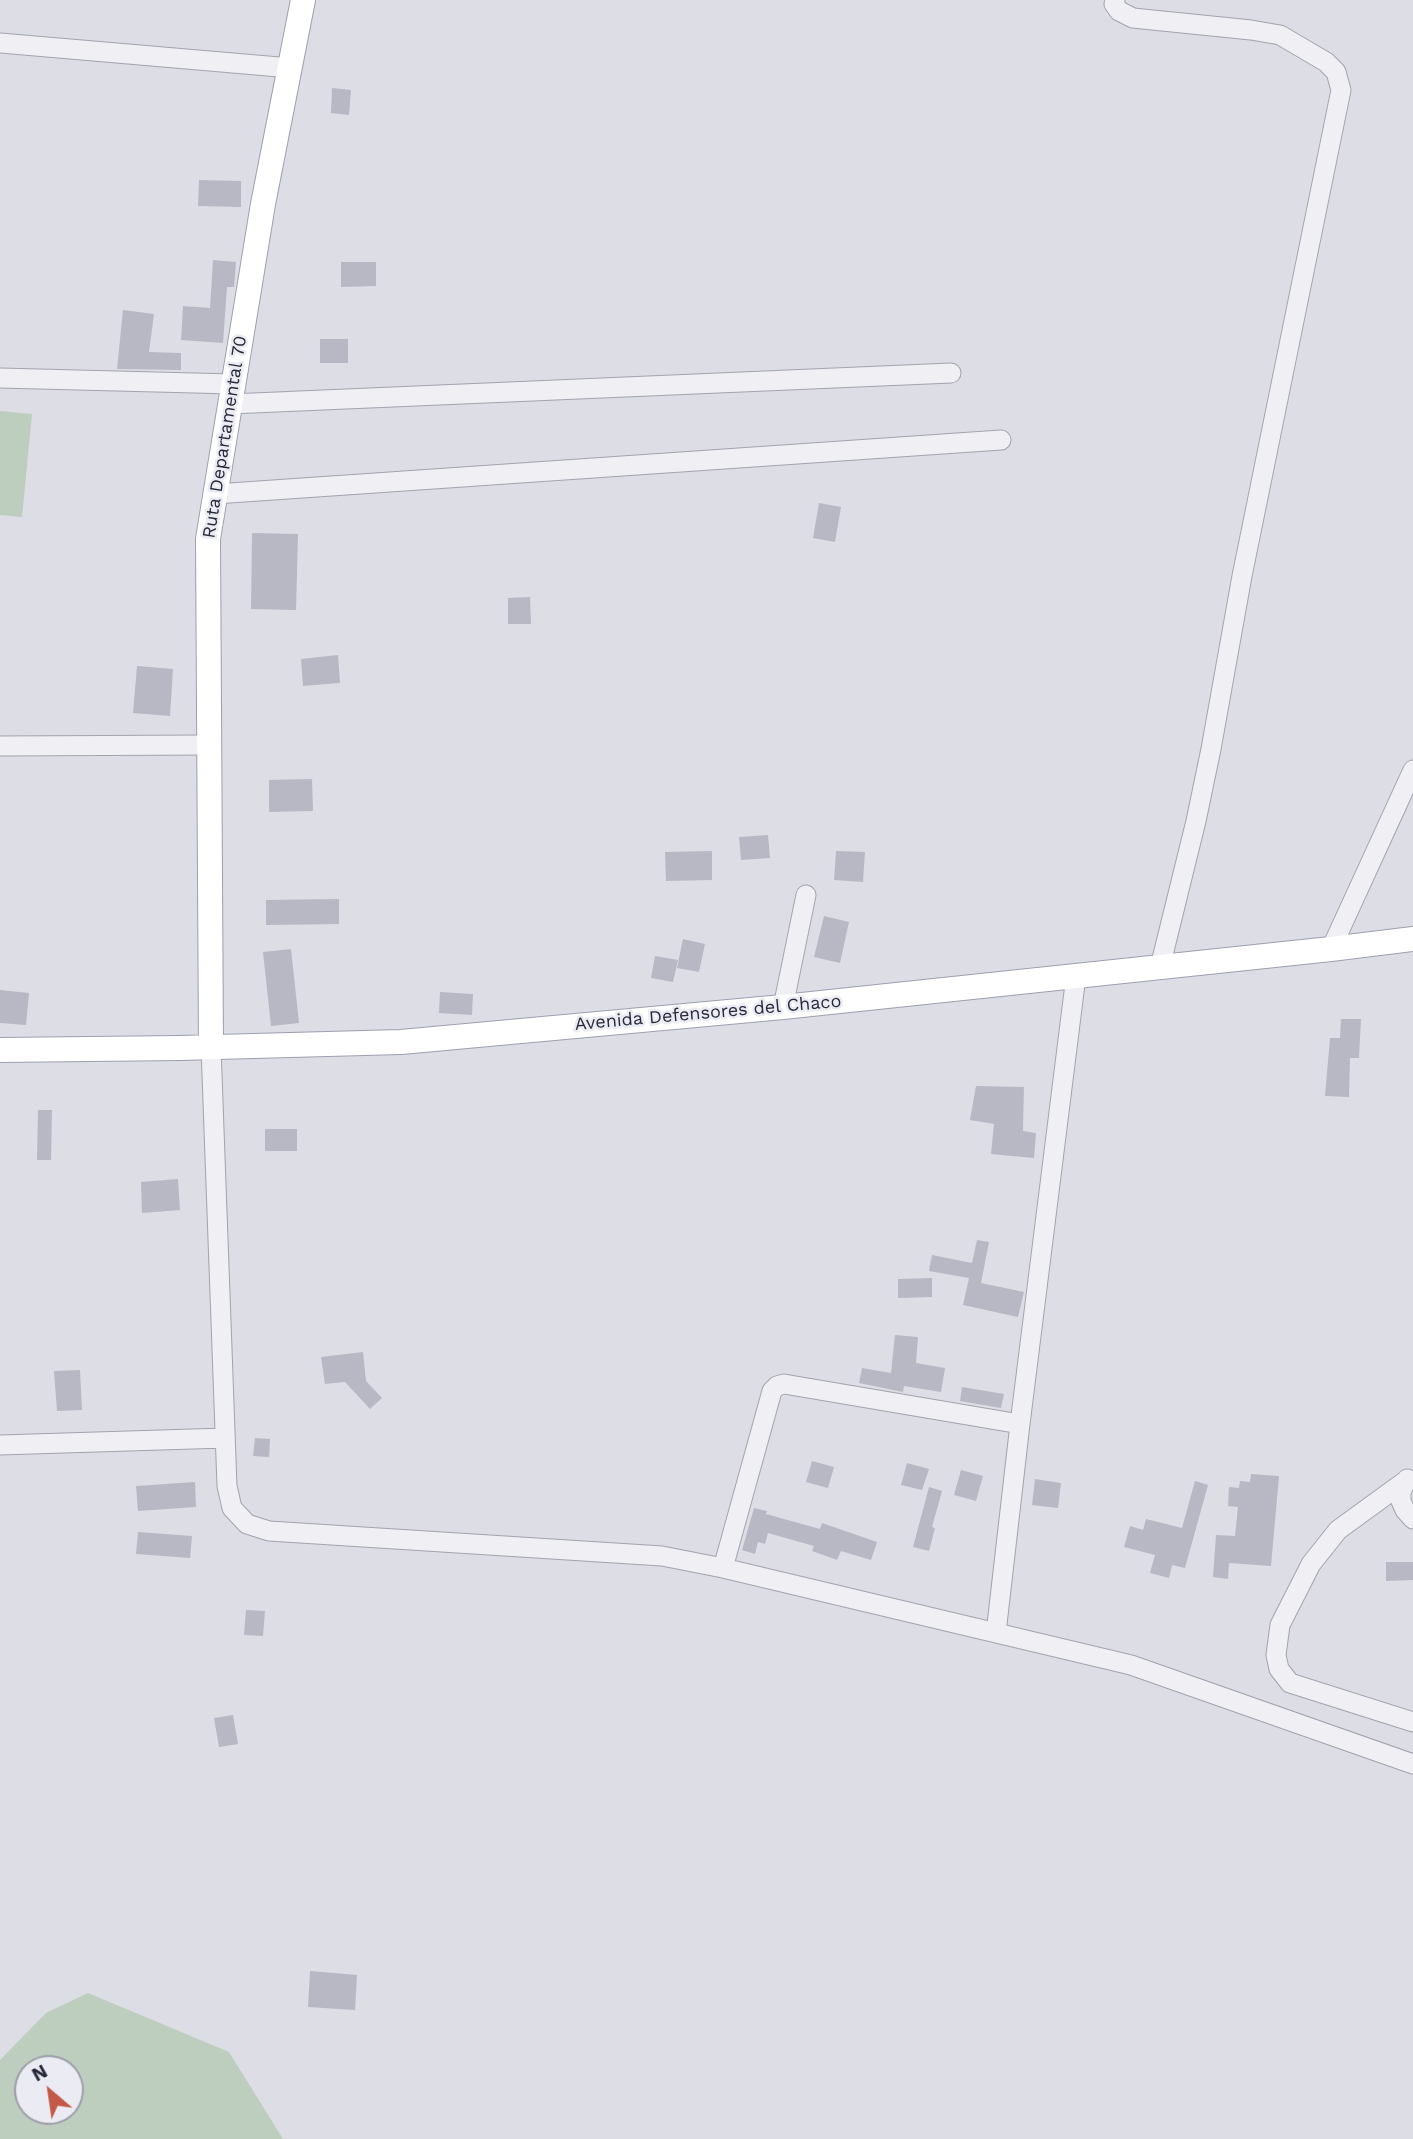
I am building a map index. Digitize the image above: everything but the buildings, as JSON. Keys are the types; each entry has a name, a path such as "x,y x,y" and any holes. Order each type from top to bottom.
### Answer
{"main road":[{"name":"Ruta Departamental 70","path":"211,1047 208,539 263,204 303,0"},
{"name":"Avenida Defensores del Chaco","path":"0,1050 401,1042 783,1007 1413,939"}],"street":[{"path":"1115,0 1114,4 1119,11 1133,18 1251,30 1280,36 1326,62 1336,72 1341,90 1242,576 1209,761 1160,967"},
{"path":"0,43 291,68"},
{"path":"0,378 231,394 951,373"},
{"path":"215,494 1001,440"},
{"path":"0,746 209,745"},
{"path":"1331,949 1413,770"},
{"path":"783,1007 806,895"},
{"path":"996,1633 1076,976"},
{"path":"211,1047 227,1486 232,1508 247,1524 269,1531 662,1556 723,1568 1131,1665 1413,1764"},
{"path":"723,1568 772,1391 777,1386 784,1384 1020,1424"},
{"path":"0,1445 225,1438"},
{"path":"1409,1478 1401,1492 1401,1502 1413,1519"},
{"path":"1409,1478 1338,1530 1311,1564 1280,1625 1276,1655 1279,1669 1290,1683 1413,1722"}],"green space":[{"path":"0,411 32,414 22,517 0,515"},
{"path":"88,1993 229,2052 283,2139 0,2139 0,2060 46,2013"}]}
